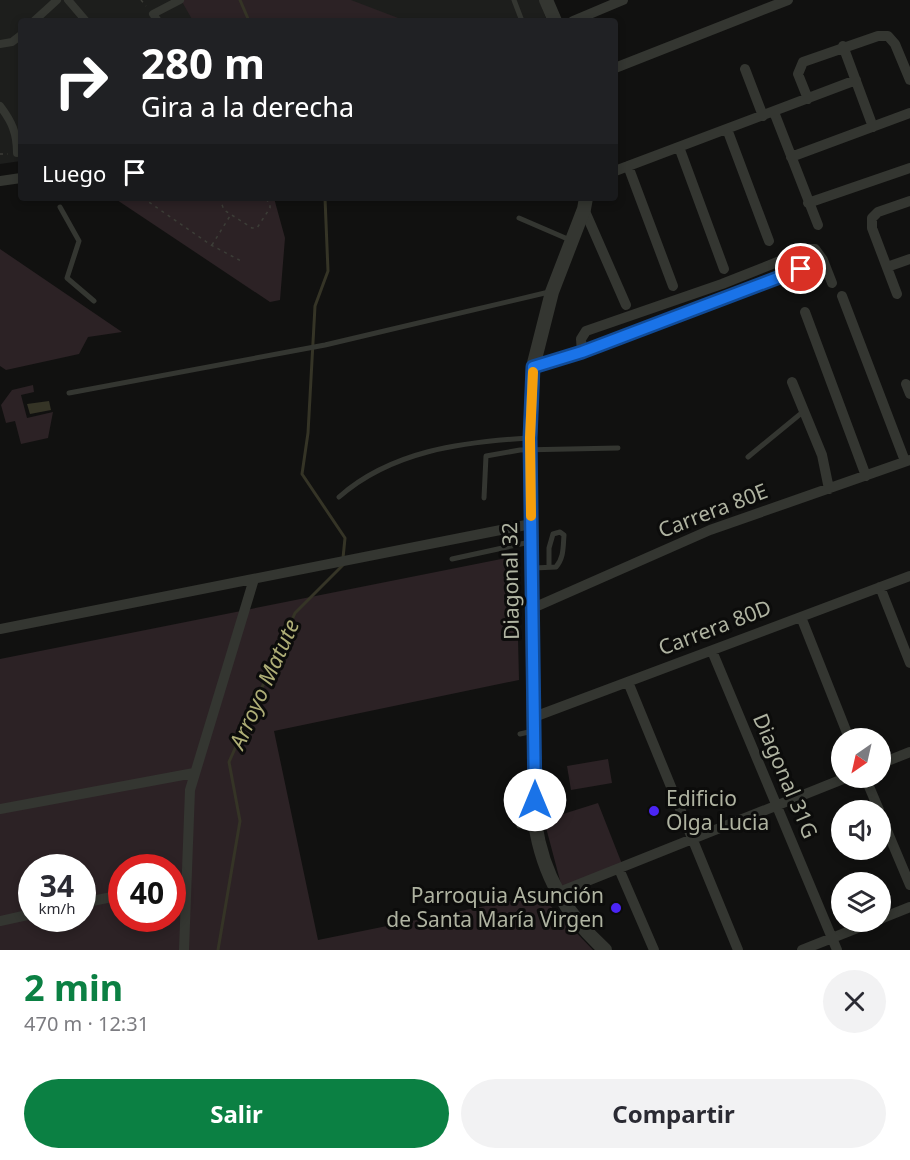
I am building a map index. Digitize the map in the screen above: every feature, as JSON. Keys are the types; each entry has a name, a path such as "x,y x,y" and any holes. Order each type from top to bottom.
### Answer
{"street":[{"path":"37,18 57,0"},
{"path":"68,0 83,18"},
{"path":"156,18 153,14 180,0"},
{"path":"546,0 554,18"},
{"path":"618,67 788,0"},
{"path":"580,18 619,1"},
{"path":"808,99 798,74 803,62 843,46 878,36 888,36 895,44 910,80"},
{"path":"0,44 12,42 18,37"},
{"path":"843,46 873,127"},
{"path":"745,69 763,116"},
{"path":"618,170 856,80"},
{"path":"0,106 12,122 18,144"},
{"path":"774,112 818,225"},
{"path":"791,157 910,113"},
{"path":"727,129 769,241"},
{"path":"678,147 724,269"},
{"path":"628,166 672,286"},
{"path":"808,203 910,168"},
{"path":"0,181 18,178"},
{"path":"897,294 872,228 872,219 878,212 910,201"},
{"path":"585,203 626,305"},
{"name":"Diagonal 32","path":"585,203 552,292 533,367 530,445 533,608 530,728 535,823 541,855 556,893 578,924 605,950"},
{"path":"582,352 581,339 586,331 722,284 810,249 815,249 823,260 832,283"},
{"path":"887,267 910,259"},
{"path":"533,367 582,352 823,260"},
{"path":"842,296 908,461"},
{"path":"805,312 866,476"},
{"path":"792,382 822,455 830,489"},
{"name":"Carrera 80E","path":"533,608 710,530 908,461"},
{"path":"0,629 531,525"},
{"name":"Carrera 80D","path":"530,728 628,682 910,576"},
{"path":"184,950 190,790 254,579"},
{"path":"880,587 910,663"},
{"path":"801,617 845,728"},
{"name":"Diagonal 31G","path":"712,651 837,950"},
{"path":"628,682 738,950"},
{"path":"891,760 910,752"},
{"path":"0,809 195,773"},
{"path":"556,893 831,784"},
{"path":"891,840 910,885"},
{"path":"620,869 654,950"},
{"path":"891,915 910,907"},
{"path":"0,921 18,917"},
{"path":"802,950 847,932"}],"lane":[{"path":"514,0 521,18"},
{"path":"60,207 79,241 67,278 94,301"},
{"path":"519,218 572,241"},
{"path":"69,393 325,345 552,292"},
{"path":"748,458 804,411"},
{"path":"339,497 386,467 427,451 471,442 618,448"},
{"path":"484,498 486,456 530,445"},
{"path":"532,568 556,567 563,555 564,535 560,532 553,534 551,539 549,567"},
{"path":"452,559 531,542"},
{"path":"519,826 535,823"}],"path":[{"path":"147,201 211,246 243,262"},
{"path":"222,201 221,207 231,215 257,228 270,208 268,201"},
{"path":"211,246 231,215"}],"shaded area":[{"path":"0,0 539,0 546,18 18,18 18,161 0,164"},
{"path":"181,0 351,0 398,18 191,18"},
{"path":"118,201 275,201 285,238 280,300 270,302"},
{"path":"0,249 122,332 88,337 79,354 6,370 0,366"},
{"path":"33,385 34,392 21,395 27,418 53,412 48,438 21,444 15,421 6,423 1,405 12,390"},
{"path":"49,401 51,410 30,414 27,404"},
{"path":"516,556 519,680 274,731 318,940 540,895 593,950 0,950 0,659"},
{"path":"608,759 612,783 571,790 567,766"},
{"path":"598,803 622,864 562,888 544,820"}],"waterway":[{"name":"Arroyo Matute","path":"240,0 248,18"},
{"name":"Arroyo Matute","path":"325,201 328,271 315,306 308,433 302,474 345,538 343,558"},
{"name":"Arroyo Matute","path":"218,950 240,821 229,762 295,613 343,565"}],"slow traffic":[{"path":"531,516 530,438 533,372"}],"place":[{"name":"Edificio Olga Lucia","path":"654,811"},
{"name":"Parroquia Asunción de Santa María Virgen","path":"616,908"}],"route":[{"path":"535,800 530,438 533,367 582,352 801,269"}]}
